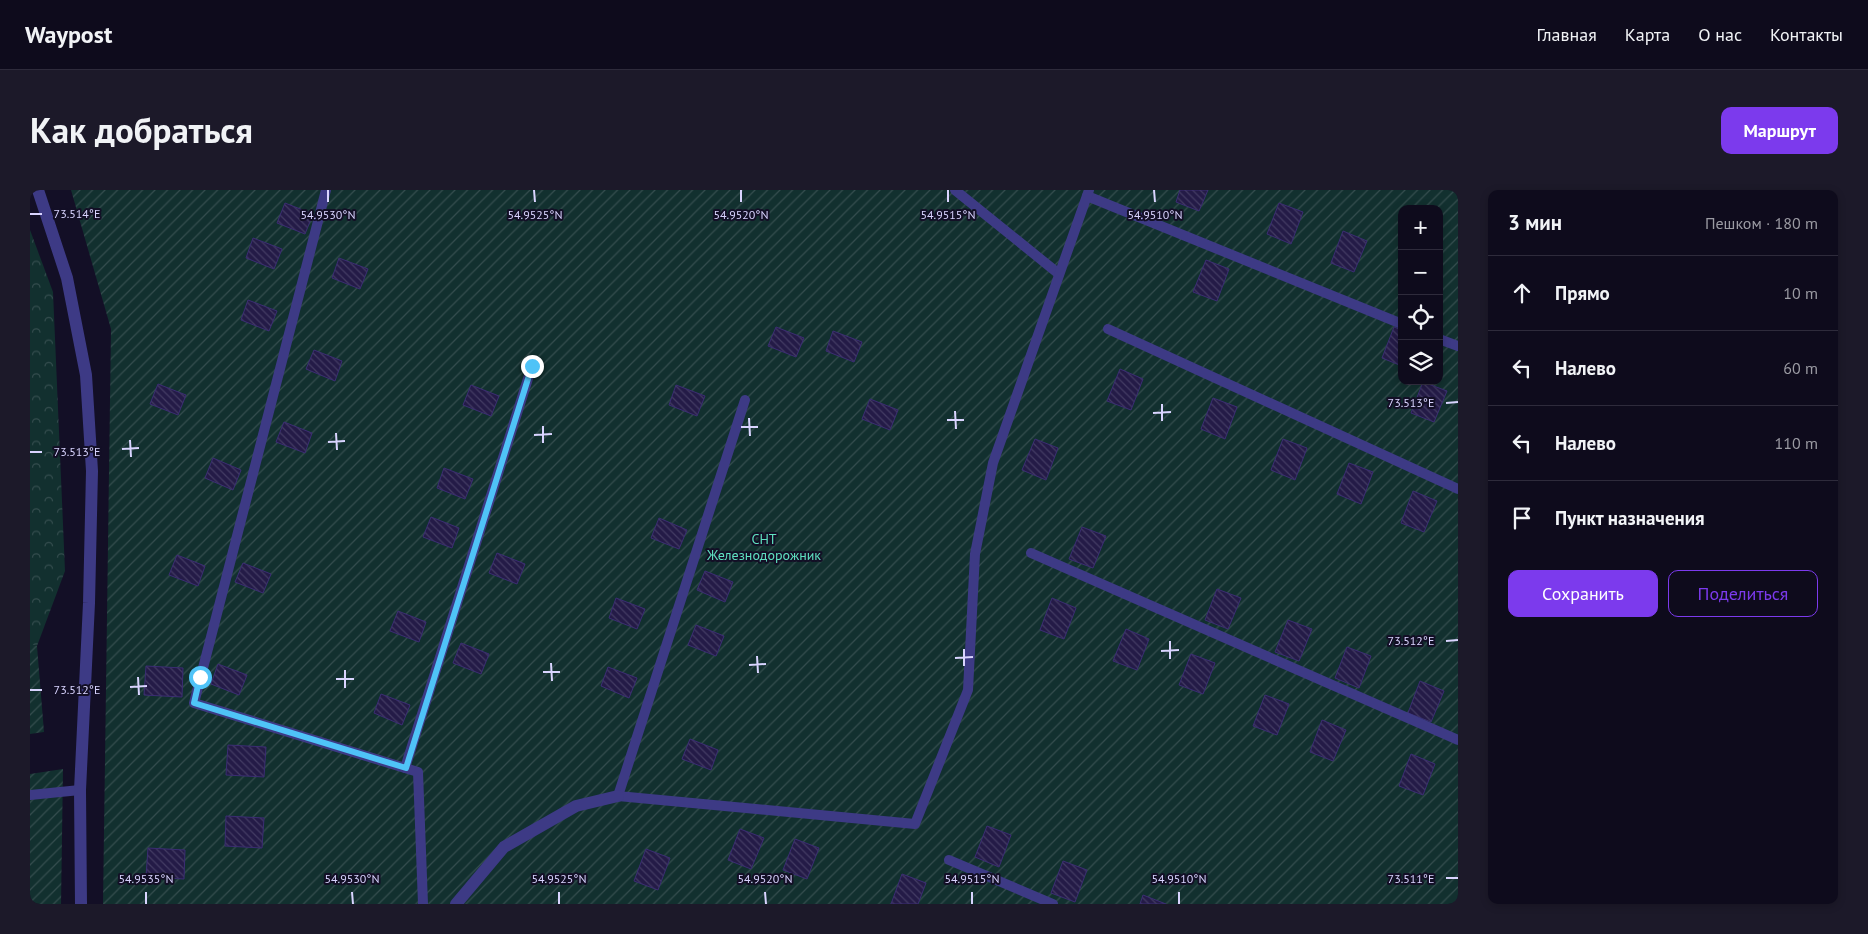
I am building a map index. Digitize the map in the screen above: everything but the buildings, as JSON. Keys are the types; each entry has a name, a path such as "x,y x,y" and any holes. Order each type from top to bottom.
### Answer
{"street":[{"path":"38,190 67,278 86,375 92,471 89,613 80,790 81,904"},
{"path":"456,904 504,847 576,806 618,796"}],"lane":[{"path":"326,190 194,703 418,772 424,904"},
{"path":"955,190 1059,274"},
{"path":"745,400 618,796 915,824 968,690 975,554 993,463 1088,193 1398,322"},
{"path":"1108,329 1458,489"},
{"path":"1442,340 1458,346"},
{"path":"406,768 532,366"},
{"path":"1031,553 1458,740"},
{"path":"30,795 80,790"},
{"path":"949,860 1053,904"}],"green space":[{"name":"СНТ Железнодорожник","path":"71,190 1458,190 1458,904 103,904 111,329"},
{"path":"30,230 53,292 65,571 37,646 30,645"},
{"path":"30,644 37,646 44,732 30,734"},
{"path":"63,769 61,904 30,904 30,774"}],"route":[{"path":"200,677 194,703 406,768 532,366"}]}
